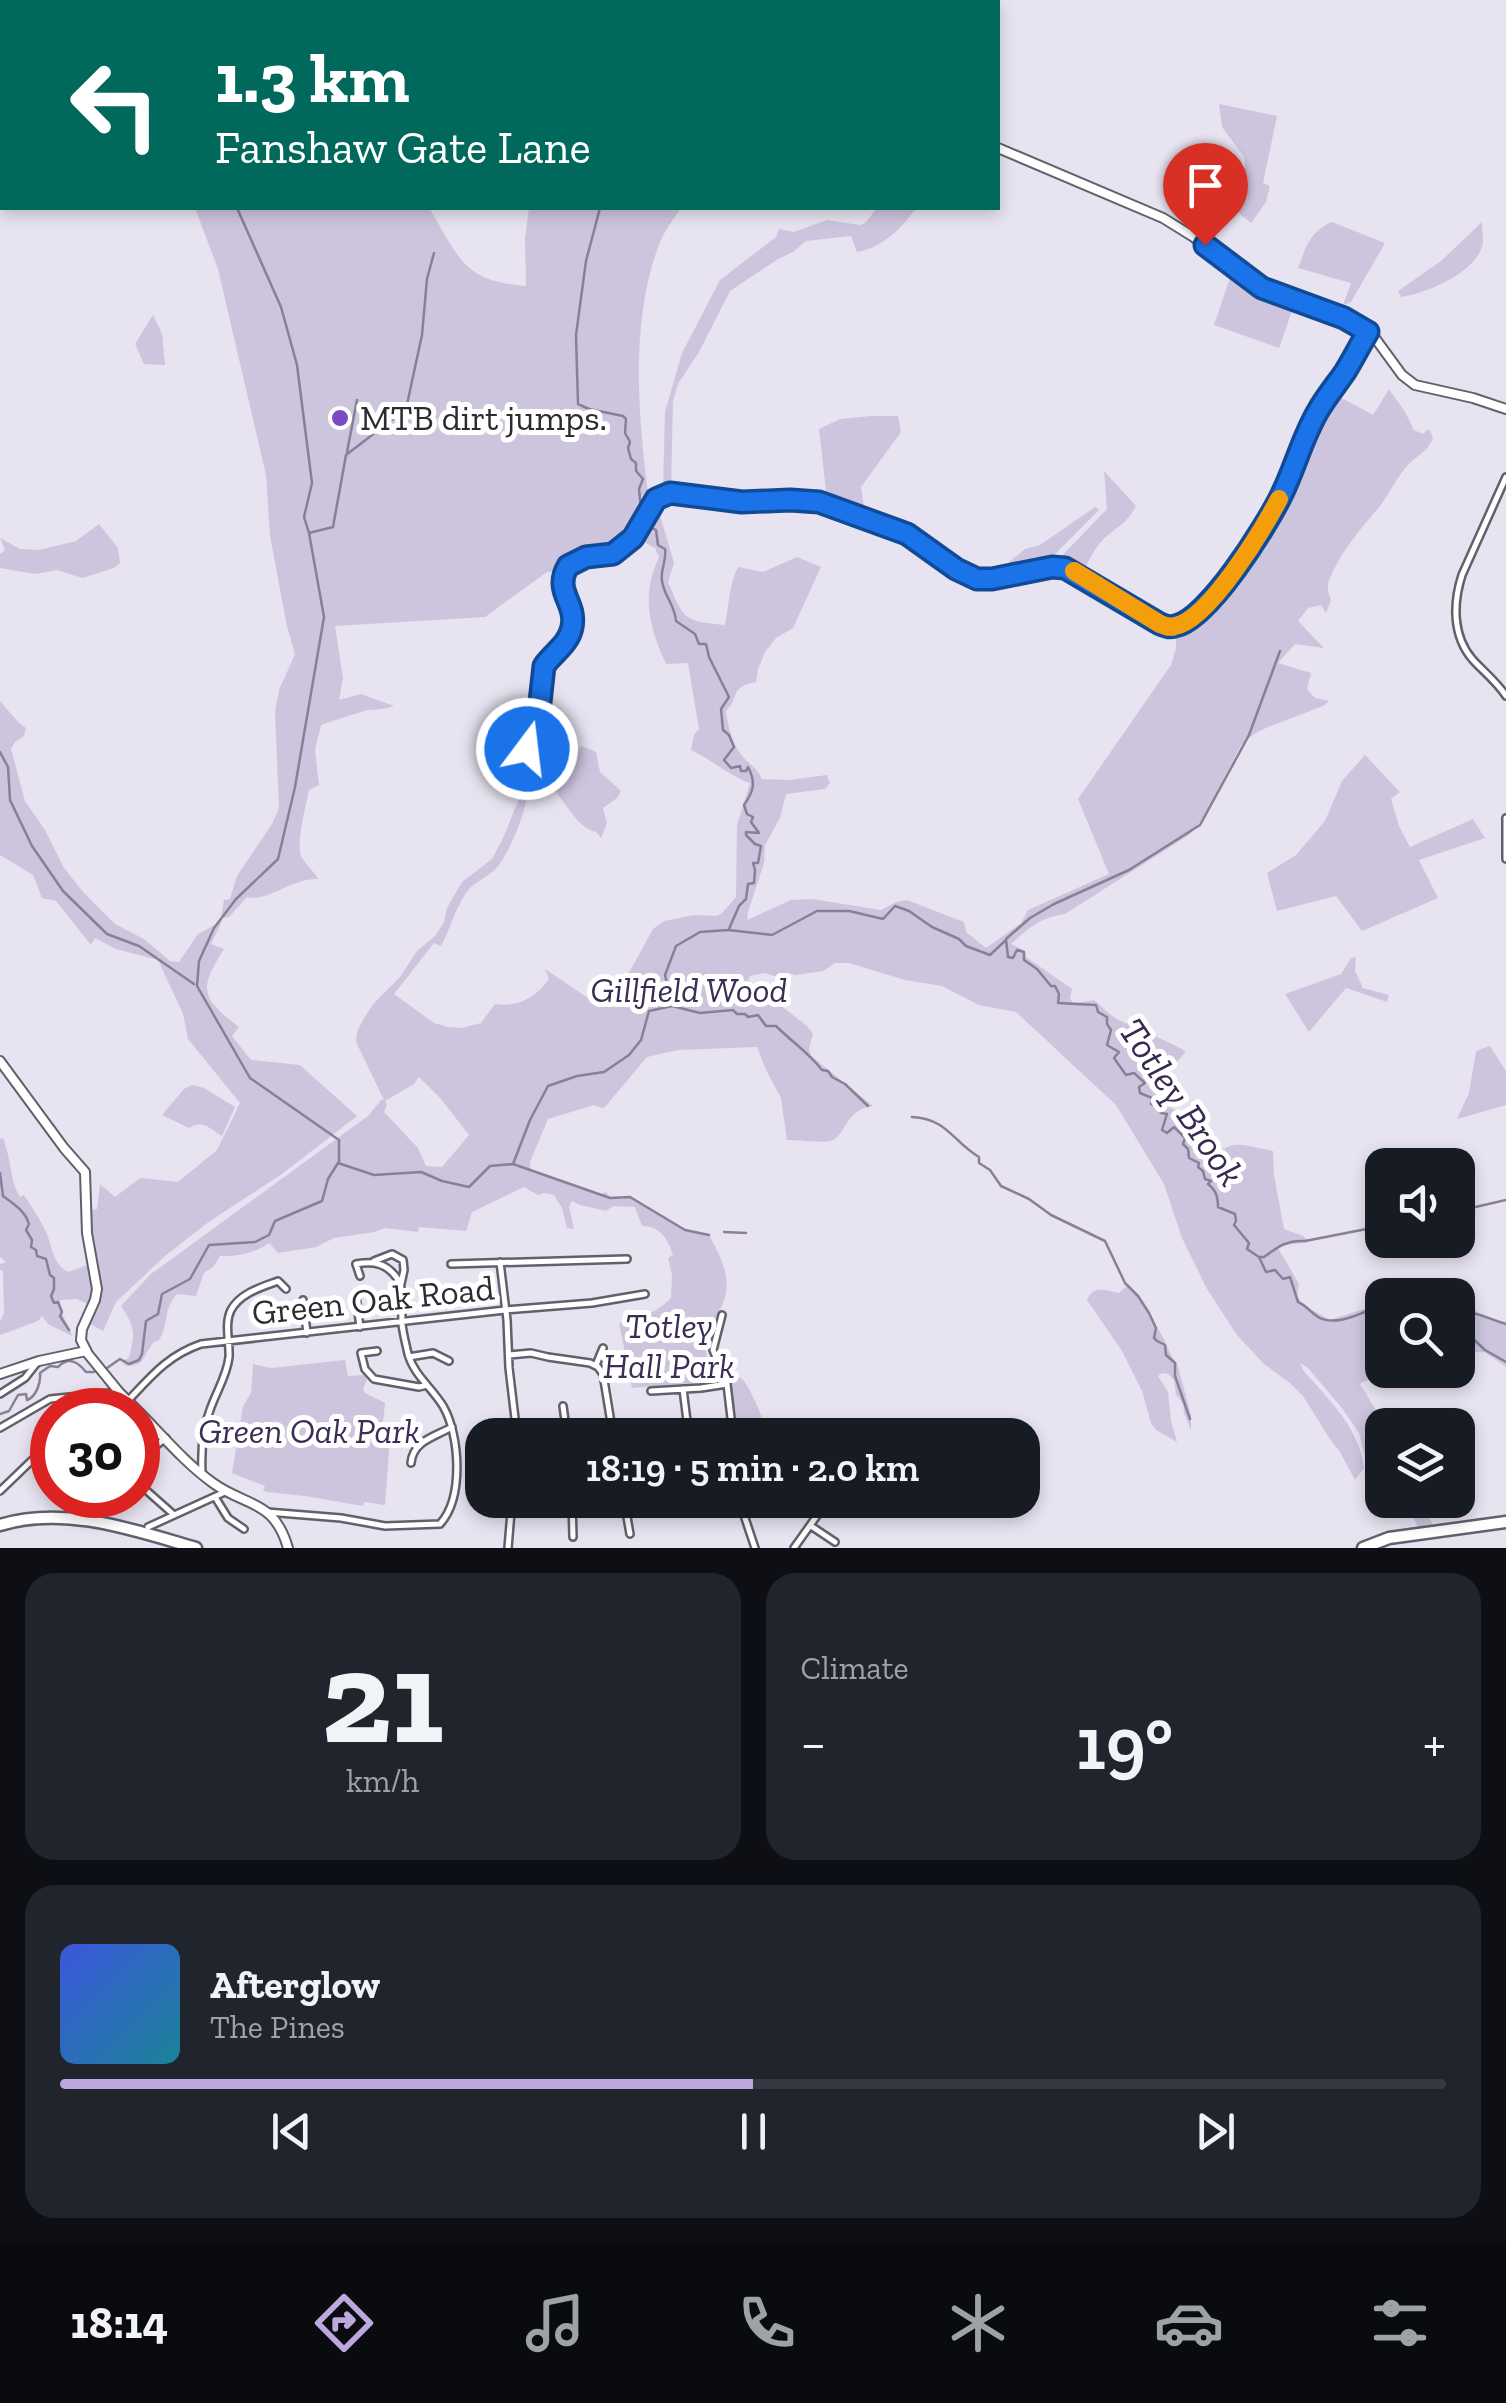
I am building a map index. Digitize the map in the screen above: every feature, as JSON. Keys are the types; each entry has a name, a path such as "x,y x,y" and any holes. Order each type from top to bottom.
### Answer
{"main road":[{"path":"0,1529 32,1518 67,1518 173,1546 196,1548"},
{"path":"1362,1548 1400,1536 1506,1522"}],"street":[{"path":"1000,149 1163,218 1262,288 1344,318 1368,332 1402,375 1415,385 1506,409"},
{"path":"527,749 538,720 544,666 572,628 562,582 568,566 586,557 613,554 633,538 656,499 670,493 742,502 819,502 907,534 977,579 1065,568 1160,624 1179,626 1216,595 1239,564 1282,494 1318,411 1368,332"},
{"path":"1506,477 1462,575 1456,615 1468,653 1506,696"},
{"path":"1506,818 1506,859"},
{"path":"0,1061 86,1175 87,1233 97,1289 81,1340 115,1388"},
{"path":"268,1512 385,1526 440,1524 448,1512 456,1483 452,1428 444,1406 409,1356 400,1284 404,1260 392,1254 356,1264 360,1276"},
{"path":"451,1264 627,1258"},
{"path":"373,1261 388,1268 400,1284"},
{"path":"500,1262 515,1418"},
{"path":"202,1473 205,1426 226,1373 231,1310 254,1290 278,1281 286,1289"},
{"name":"Green Oak Road","path":"140,1388 180,1352 208,1343 592,1303 645,1294"},
{"path":"356,1297 360,1327"},
{"path":"304,1300 306,1333"},
{"path":"722,1315 712,1350 727,1384 731,1418"},
{"path":"596,1365 603,1348"},
{"path":"377,1350 362,1352 368,1372 377,1381 427,1385"},
{"path":"0,1374 86,1351"},
{"path":"409,1356 433,1353 449,1361"},
{"path":"509,1355 531,1353 596,1365 603,1374 611,1418"},
{"path":"0,1394 24,1378 39,1361"},
{"path":"651,1391 727,1384"},
{"path":"683,1388 686,1418"},
{"path":"563,1406 565,1418"},
{"path":"0,1428 30,1410"},
{"path":"411,1463 414,1448 452,1428"},
{"path":"160,1432 202,1473 268,1512 288,1548"},
{"path":"160,1442 166,1438"},
{"path":"0,1491 30,1462"},
{"path":"148,1526 227,1491"},
{"path":"215,1497 225,1515 244,1529"},
{"path":"160,1503 174,1515"},
{"path":"508,1548 510,1518"},
{"path":"572,1518 573,1537"},
{"path":"627,1518 630,1534"},
{"path":"746,1518 756,1548"},
{"path":"794,1548 816,1518"},
{"path":"811,1526 835,1542"}],"green space":[{"path":"1219,104 1277,116 1263,183 1270,186 1266,202 1251,223 1217,195 1245,167 1244,157 1222,127"},
{"path":"196,210 430,210 456,253 475,272 488,279 526,286 529,210 680,210 661,240 644,302 639,368 649,500 640,523 616,548 573,557 485,617 335,626 343,678 339,700 361,694 394,706 321,725 315,750 319,785 309,790 300,844 302,858 318,879 298,882 263,897 247,897 229,917 221,918 224,900 230,899 237,876 279,808 275,711 279,690 295,654 270,536 266,475 218,269"},
{"path":"875,210 914,210 898,230 875,246 857,252 851,236 806,241 730,291 678,384 673,401 671,490 663,490 665,412 682,353 720,280 776,237 779,229 794,232 827,220 865,223"},
{"path":"1332,222 1385,243 1351,302 1343,305 1351,283 1298,268 1314,235"},
{"path":"1482,222 1482,247 1469,266 1436,287 1401,297 1398,291 1441,261"},
{"path":"1231,275 1257,294 1293,308 1279,348 1214,325"},
{"path":"153,315 162,334 165,365 144,364 135,344"},
{"path":"1389,389 1414,430 1423,434 1429,429 1433,438 1403,471 1340,558 1328,584 1331,600 1326,613 1321,605 1308,608 1298,621 1324,648 1295,644 1278,663 1311,673 1307,689 1315,698 1329,701 1254,734 1241,745 1203,819 1189,835 1065,914 1035,924 1011,944 1072,989 1072,1002 1094,1000 1119,1020 1150,1025 1155,1036 1186,1051 1174,1066 1143,1076 1169,1106 1205,1122 1190,1144 1198,1159 1235,1145 1273,1151 1284,1229 1309,1242 1278,1248 1299,1284 1297,1296 1303,1305 1330,1320 1365,1309 1365,1381 1360,1384 1375,1408 1365,1408 1365,1456 1359,1433 1342,1408 1300,1363 1356,1439 1364,1468 1355,1480 1303,1396 1237,1335 1207,1289 1182,1238 1164,1184 1116,1105 1016,1012 979,1005 942,986 905,980 849,963 835,963 823,971 796,975 777,977 765,973 748,980 807,1026 813,1034 811,1056 873,1106 857,1112 835,1139 787,1140 781,1098 757,1047 678,1050 647,1057 605,1107 594,1105 548,1119 530,1162 531,1172 599,1195 606,1192 611,1198 630,1197 685,1230 709,1235 723,1263 727,1282 724,1301 706,1346 716,1381 632,1388 619,1323 647,1315 671,1298 668,1258 673,1255 662,1234 642,1226 635,1207 613,1206 606,1211 572,1201 569,1207 574,1229 567,1228 554,1195 538,1195 524,1187 472,1212 466,1231 385,1228 334,1238 316,1247 278,1253 269,1243 246,1254 220,1256 204,1273 196,1296 177,1294 173,1299 160,1338 142,1360 126,1366 121,1361 129,1358 133,1336 121,1306 151,1274 368,1116 384,1100 356,1042 357,1032 374,1003 400,977 417,951 435,936 462,882 492,859 522,791 522,765 529,761 530,785 523,814 505,855 496,869 469,889 441,946 434,943 394,994 434,1023 462,1028 481,1023 495,1004 519,1003 538,991 549,979 545,969 597,1004 605,990 630,971 653,929 664,921 694,915 716,916 736,897 737,825 750,783 691,750 699,729 688,663 666,664 660,650 649,611 650,585 659,557 655,548 638,539 657,505 674,563 668,582 682,611 693,620 725,625 738,567 763,572 797,557 821,567 793,628 776,638 765,652 756,682 738,690 726,711 737,749 762,779 827,775 830,783 825,789 786,794 780,818 765,845 764,863 747,920 791,900 812,899 881,910 907,900 964,922 966,932 986,948 1021,923 1028,910 1109,874 1078,799 1171,665 1176,631 1240,576 1290,492 1301,451 1336,395 1373,415","holes":["419,1077 469,1135 442,1167 426,1166 418,1148 384,1112 385,1101"]},
{"path":"898,416 901,432 861,487 865,514 827,499 819,429 840,419"},
{"path":"1104,471 1136,506 1100,543 1082,572 1055,563 1107,509"},
{"path":"1095,507 1099,510 1049,564 993,577 975,575 1002,568 1025,549 1040,545"},
{"path":"99,524 118,548 120,563 114,568 82,578 57,570 35,574 0,568 0,554 5,550 0,538 20,549 39,550 76,541"},
{"path":"0,701 26,728 24,736 11,749 25,801 64,868 84,893 115,924 144,939 170,961 179,962 198,934 222,921 211,944 224,949 207,984 211,1000 239,1027 232,1036 251,1060 300,1065 357,1116 165,1256 116,1302 103,1331 87,1322 97,1301 88,1210 97,1209 100,1184 115,1197 140,1178 178,1182 217,1150 240,1103 188,1039 183,1014 158,960 116,949 95,938 91,945 56,901 42,898 33,875 0,855"},
{"path":"582,746 596,752 600,772 621,791 603,808 607,823 601,838 579,821 556,792 549,790 549,776 544,770 534,769 533,762 559,761"},
{"path":"1365,755 1400,792 1391,799 1410,847 1473,819 1485,838 1419,860 1438,898 1362,931 1336,896 1277,911 1267,873 1296,855 1325,821 1342,781"},
{"path":"1356,957 1355,971 1363,988 1389,995 1387,1002 1346,988 1309,1032 1285,994 1341,974 1351,958"},
{"path":"1490,1046 1506,1071 1506,1105 1457,1119 1469,1093 1476,1051"},
{"path":"192,1085 235,1107 222,1136 206,1126 189,1128 162,1115"},
{"path":"0,1138 4,1139 17,1192 20,1197 24,1195 40,1221 58,1264 68,1272 91,1264 95,1287 90,1305 77,1299 60,1300 72,1336 48,1324 42,1316 0,1335 4,1313 0,1264 6,1262 0,1257"},
{"path":"1127,1286 1146,1309 1177,1363 1191,1415 1191,1431 1174,1380 1168,1374 1158,1376 1168,1392 1177,1442 1151,1423 1142,1391 1122,1351 1087,1300 1096,1290 1119,1293"},
{"path":"1475,1310 1479,1315 1506,1322 1506,1367 1484,1352 1475,1352"},
{"name":"Green Oak Park","path":"345,1360 348,1376 364,1375 365,1393 385,1403 382,1433 390,1437 385,1505 364,1502 363,1506 267,1492 263,1490 265,1486 232,1473 243,1406 251,1393 253,1364 271,1368"},
{"path":"726,1375 743,1380 762,1418 736,1418"},
{"path":"1414,1518 1430,1518 1433,1526 1418,1527"}],"waterway":[{"path":"238,210 281,307 297,365 312,483 304,517 324,617 295,787 278,859 236,899 214,928 199,961 197,986 250,1078 339,1140 339,1162"},
{"path":"599,210 586,261 576,335 578,404 626,419 631,459 643,479 639,489 642,521"},
{"path":"309,533 333,527 346,455 406,409 434,253"},
{"path":"347,452 357,400"},
{"path":"645,524 656,530 658,545 665,549 662,581 676,621 695,634 699,644 706,644 729,697 721,709 723,730 734,747 724,760 731,768 740,766 741,771 748,767 752,777 752,791 744,805 759,833 746,835 761,846 758,863 753,863 754,883 748,884 746,899 729,929"},
{"path":"1006,939 1030,918 1129,870 1200,825 1249,735 1280,651"},
{"path":"0,752 8,767 10,800 32,846 63,891 107,934 139,946 194,984"},
{"name":"Totley Brook","path":"107,1368 120,1359 129,1364 139,1360 146,1321 158,1314 162,1294 190,1279 209,1245 255,1242 269,1235 275,1221 322,1201 328,1179 338,1163 374,1175 421,1172 469,1187 490,1166 513,1164 548,1086 604,1072 629,1055 641,1040 649,1011 672,1006 665,975 676,946 700,932 728,930 772,935 817,911 849,911 883,919 895,906 966,946 990,955 1006,940 1008,957 1013,958 1017,950 1024,952 1024,960 1055,986 1058,1003 1096,1005 1098,1012 1107,1017 1111,1030 1107,1045 1119,1052 1114,1058 1126,1075 1134,1073 1145,1083 1139,1087 1140,1093 1152,1098 1151,1104 1167,1114 1162,1130 1167,1133 1174,1127 1185,1138 1183,1144 1189,1158 1199,1163 1205,1179 1211,1181 1208,1184 1216,1194 1218,1207 1235,1214 1234,1225 1266,1272 1275,1270 1283,1279 1290,1277 1298,1302 1325,1320 1365,1311"},
{"path":"672,1006 700,1013 733,1010 748,1017 758,1015 766,1026 776,1026 822,1070 845,1084 868,1106"},
{"path":"912,1117 942,1127 979,1157 979,1163 990,1170 1001,1186 1105,1241 1125,1283 1149,1313 1156,1328 1154,1338 1165,1345 1166,1355 1175,1363 1175,1376 1190,1419"},
{"path":"513,1164 610,1198 630,1197 685,1230 709,1235"},
{"path":"0,1173 3,1196 25,1215 31,1247 37,1256 46,1259 54,1278 51,1296 54,1303 58,1302 60,1316 69,1330"},
{"path":"1475,1207 1506,1200"},
{"path":"1260,1257 1287,1243 1365,1229"},
{"path":"724,1232 746,1233"},
{"name":"Totley Brook","path":"1475,1314 1506,1324"},
{"path":"1475,1341 1506,1362"},
{"name":"Totley Brook","path":"0,1414 9,1411 18,1395 26,1394 27,1400 33,1396 40,1373 50,1366 70,1361 86,1372 94,1372"}],"slow traffic":[{"path":"1074,571 1160,624 1179,626 1229,580 1279,499"}],"place":[{"name":"MTB dirt jumps.","path":"340,418"}],"route":[{"path":"527,749 538,720 544,666 572,628 562,576 574,562 613,554 633,538 656,499 670,493 742,502 819,502 907,534 977,579 1065,568 1160,624 1173,627 1184,623 1229,580 1282,494 1318,411 1368,332 1344,318 1262,288 1205,245"}],"park label":[{"name":"Gillfield Wood","path":"689,990"},
{"name":"Totley Hall Park","path":"669,1346"}]}
